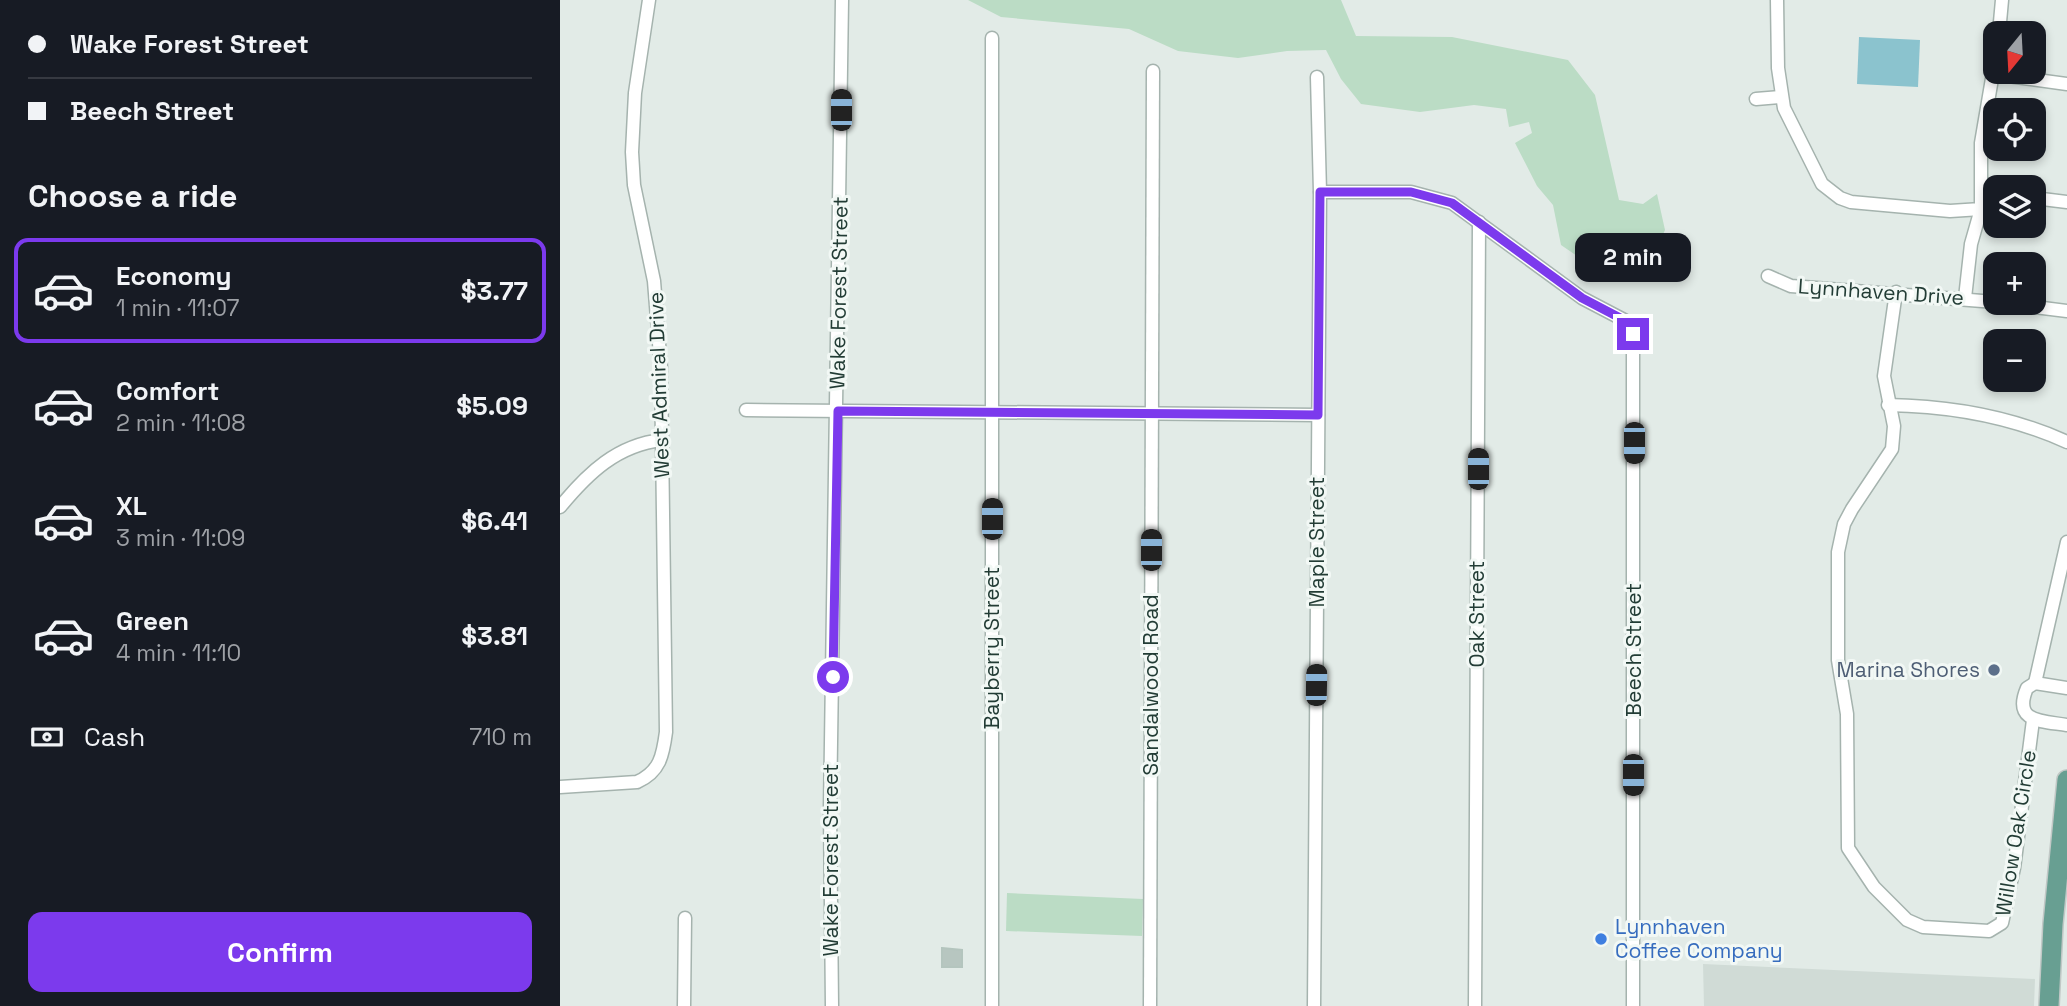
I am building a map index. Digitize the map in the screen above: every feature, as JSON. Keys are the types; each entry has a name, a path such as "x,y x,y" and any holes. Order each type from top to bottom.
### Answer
{"main road":[{"path":"2049,1006 2053,924 2067,780"}],"street":[{"name":"West Admiral Drive","path":"560,787 637,782 654,771 663,752 666,732 661,368 654,281 634,185 632,152 635,93 649,0"},
{"name":"Wake Forest Street","path":"832,1006 830,810 842,0"},
{"path":"1777,0 1781,97 1816,174 1829,191 1840,198 1950,211 1983,208"},
{"path":"2000,21 2002,0"},
{"name":"Bayberry Street","path":"992,38 992,1006"},
{"name":"Sandalwood Road","path":"1150,1006 1153,71"},
{"name":"Maple Street","path":"1314,1006 1320,192 1317,77"},
{"path":"2046,79 2067,84"},
{"path":"1965,298 1971,244 1980,209 1981,143 1991,84"},
{"path":"1756,99 1781,97"},
{"name":"Beech Street","path":"1320,192 1422,193 1452,203 1582,298 1629,326 1633,334 1633,1006"},
{"path":"2046,199 2067,202"},
{"name":"Oak Street","path":"1475,1006 1479,222"},
{"name":"Lynnhaven Drive","path":"1768,276 1791,286 1983,300"},
{"name":"Willow Oak Circle","path":"1896,292 1884,376 1894,426 1892,449 1852,509 1839,541 1838,660 1847,714 1848,848 1874,887 1907,920 1923,927 1989,931 2002,923 2014,867 2034,720"},
{"path":"2046,308 2067,311"},
{"path":"1888,405 1917,405 2000,419 2067,442"},
{"path":"746,410 1318,415"},
{"path":"560,507 576,488 618,452 662,440"},
{"name":"Willow Oak Circle","path":"2067,541 2035,683 2027,688 2023,704 2028,716 2034,720 2067,725"},
{"path":"2035,683 2067,688"},
{"path":"684,1006 685,918"}],"shaded area":[{"path":"1703,964 2035,979 2034,1006 1704,1006"}],"green space":[{"path":"968,0 1341,0 1356,36 1452,37 1568,60 1595,95 1619,200 1643,204 1657,194 1665,230 1644,274 1599,271 1561,245 1553,205 1537,186 1515,143 1532,133 1529,122 1509,127 1506,109 1474,105 1420,112 1361,104 1341,79 1326,50 1287,51 1238,58 1178,51 1129,29 1001,17"},
{"path":"1007,893 1143,899 1142,936 1006,931"}],"water":[{"path":"1859,37 1920,40 1918,87 1857,84"}],"building":[{"path":"942,948 962,950 962,967 942,967"}],"place":[{"name":"Marina Shores","path":"1994,670"},
{"name":"Lynnhaven Coffee Company","path":"1601,939"}],"route":[{"path":"833,677 838,411 1318,415 1320,192 1411,192 1436,196 1452,203 1582,298 1624,320 1633,334"}]}
